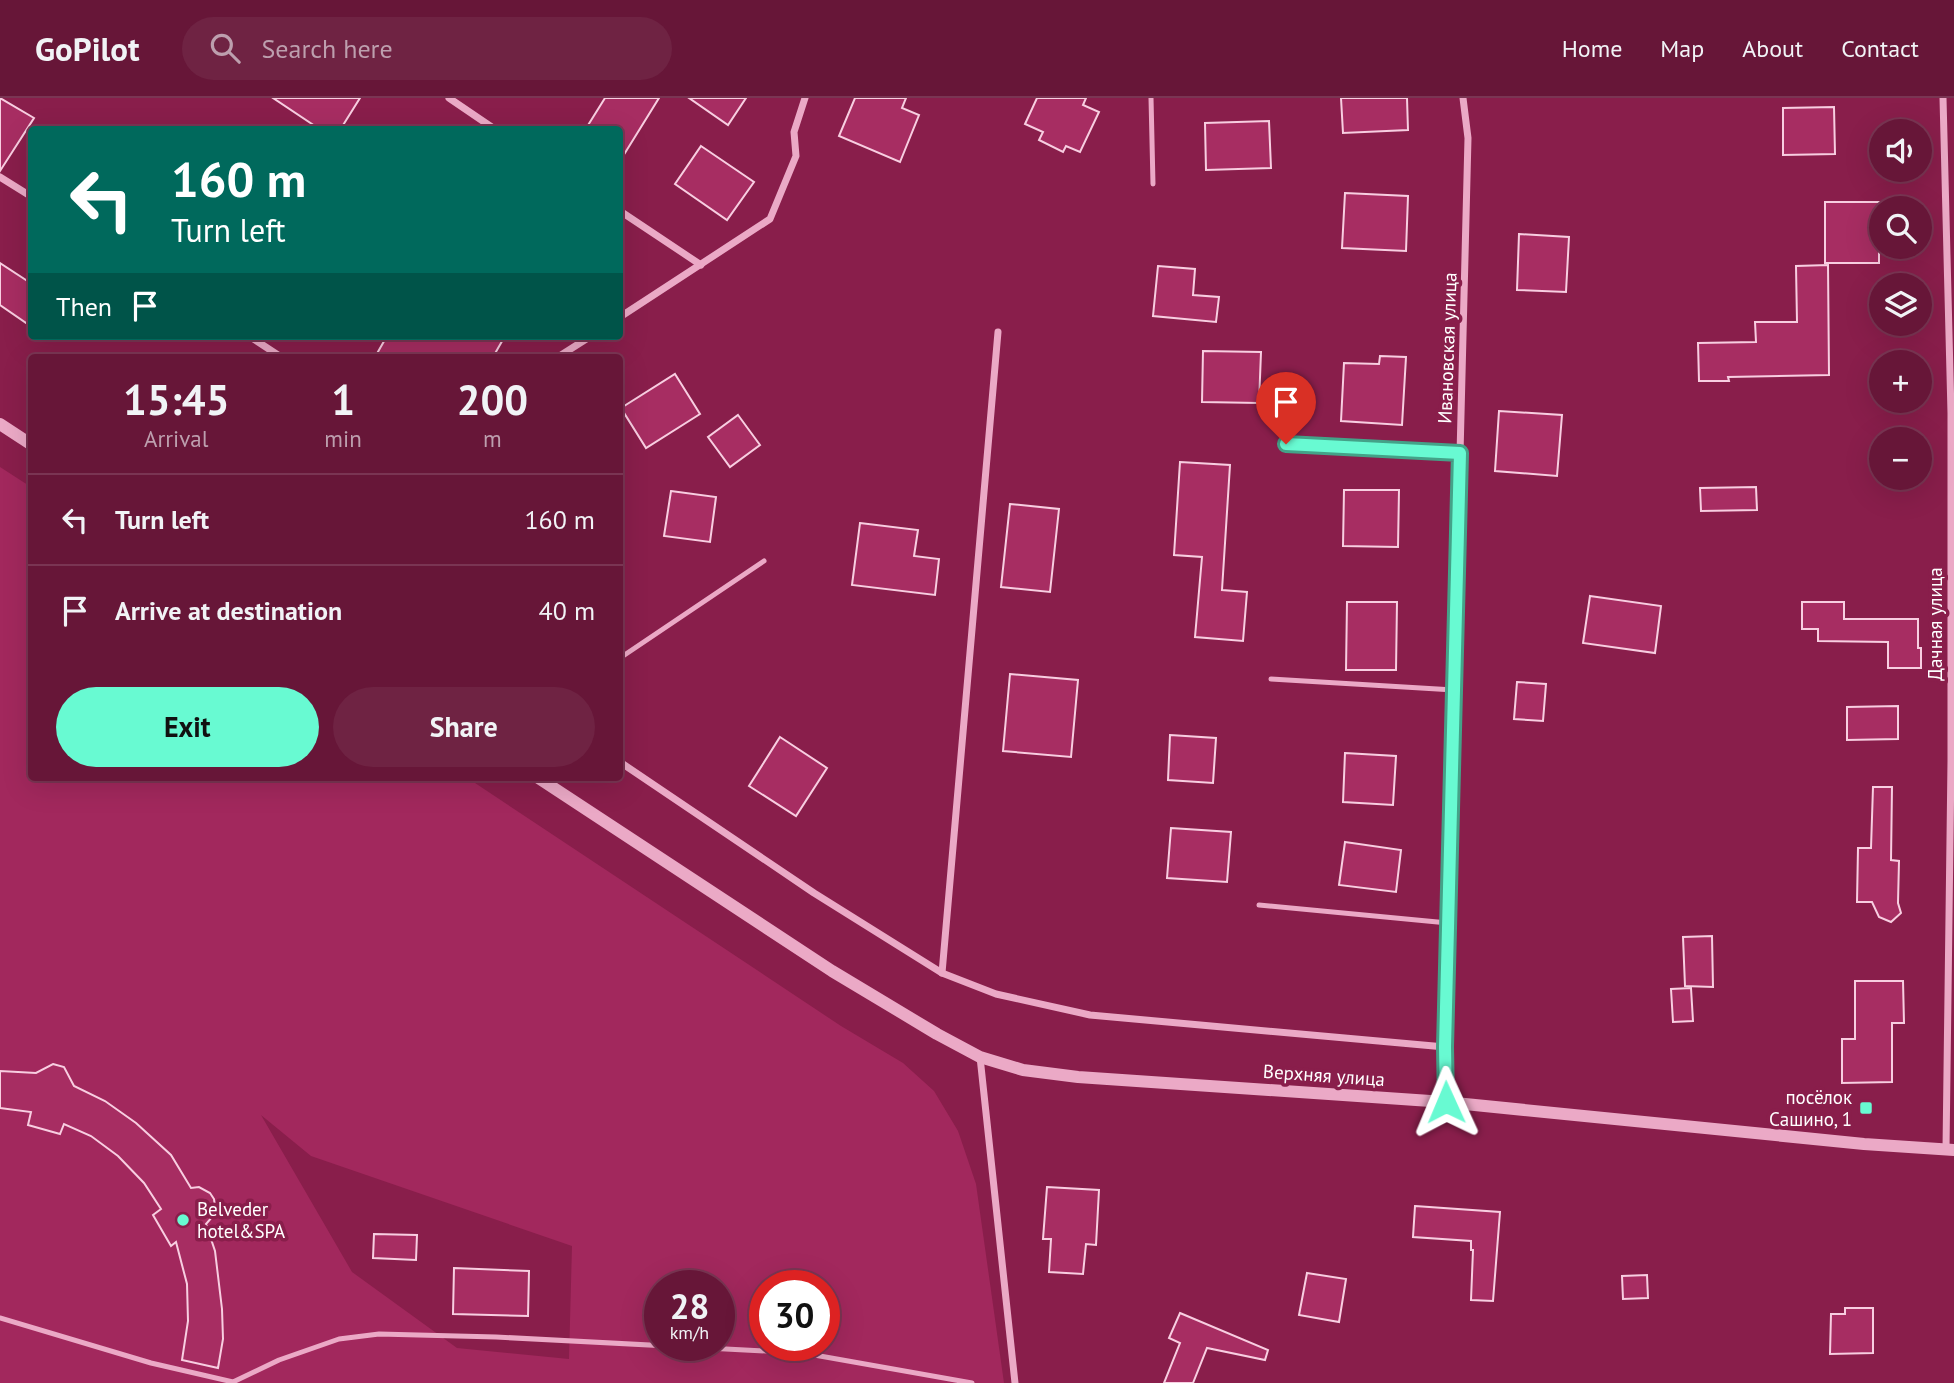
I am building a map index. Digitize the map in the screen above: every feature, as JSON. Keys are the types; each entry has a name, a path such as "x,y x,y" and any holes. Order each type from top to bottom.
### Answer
{"street":[{"path":"449,98 490,126"},
{"path":"623,315 770,219 796,156 794,132 805,98"},
{"name":"Ивановская улица","path":"1446,1102 1445,1047 1468,138 1464,98"},
{"name":"Дачная улица","path":"1943,98 1952,413 1950,1150"},
{"path":"0,177 28,194"},
{"path":"623,213 701,265"},
{"path":"942,974 998,332"},
{"path":"255,340 276,354"},
{"path":"563,354 584,340"},
{"path":"0,424 28,442"},
{"path":"623,764 814,893 942,974 996,994 1090,1015 1445,1047"},
{"name":"Верхняя улица","path":"543,781 832,971 980,1057 1023,1070 1078,1077 1446,1102 1864,1144 1950,1150"},
{"path":"980,1057 1015,1383"}],"lane":[{"path":"1151,98 1153,184"},
{"path":"1286,444 1460,453"},
{"path":"623,656 764,561"},
{"path":"1271,679 1454,690"},
{"path":"1259,905 1448,923"},
{"path":"0,1318 150,1363 233,1382 279,1360 339,1339 379,1334 496,1337 803,1353 972,1383"}],"shaded area":[{"path":"0,467 28,485 28,781 472,781 841,1026 903,1063 934,1091 958,1131 976,1184 1004,1383 0,1383","holes":["261,1115 311,1156 572,1246 569,1359 457,1348 352,1272"]}],"building":[{"path":"0,98 34,118 0,171"},
{"path":"273,98 360,98 342,126 315,126"},
{"path":"605,98 659,98 623,156 623,126 588,126"},
{"path":"689,98 746,98 728,125"},
{"path":"855,98 906,98 902,108 919,115 900,162 839,136"},
{"path":"1037,98 1086,98 1083,105 1099,112 1080,152 1066,146 1063,152 1039,140 1043,132 1025,124"},
{"path":"1341,98 1407,98 1408,130 1343,133"},
{"path":"1834,107 1835,154 1783,155 1783,108"},
{"path":"1269,121 1271,168 1206,170 1205,123"},
{"path":"701,146 754,182 727,220 675,184"},
{"path":"1345,193 1408,196 1406,251 1342,248"},
{"path":"1825,202 1869,202 1869,259 1879,259 1879,263 1825,263"},
{"path":"1519,234 1569,237 1566,292 1517,290"},
{"path":"0,263 28,281 28,324 0,305"},
{"path":"1828,265 1829,375 1728,377 1729,381 1699,381 1698,343 1756,342 1755,322 1797,322 1796,266"},
{"path":"1158,266 1195,269 1193,295 1219,297 1216,322 1153,316"},
{"path":"385,340 503,340 495,354 377,354"},
{"path":"1203,351 1261,352 1259,403 1202,402"},
{"path":"1380,356 1406,357 1402,425 1341,421 1344,363 1379,364"},
{"path":"675,374 700,414 646,448 623,411 623,407"},
{"path":"1499,411 1562,415 1557,476 1495,471"},
{"path":"738,415 760,445 730,467 708,437"},
{"path":"1180,462 1230,465 1222,590 1247,592 1243,641 1195,637 1202,557 1174,555"},
{"path":"1756,487 1757,510 1701,511 1700,488"},
{"path":"1344,490 1399,490 1398,547 1343,546"},
{"path":"671,491 716,497 710,542 664,536"},
{"path":"1010,504 1059,509 1050,592 1001,587"},
{"path":"860,523 918,530 914,556 939,559 935,595 852,585"},
{"path":"1590,596 1661,606 1655,653 1583,643"},
{"path":"1347,602 1397,602 1396,670 1346,670"},
{"path":"1802,602 1844,602 1844,619 1918,619 1921,668 1888,668 1888,642 1818,641 1818,629 1802,629"},
{"path":"1010,674 1078,680 1071,757 1003,751"},
{"path":"1517,682 1546,684 1543,721 1514,719"},
{"path":"1898,706 1898,739 1847,740 1847,707"},
{"path":"1170,735 1216,738 1213,783 1168,780"},
{"path":"780,737 827,768 796,816 749,786"},
{"path":"1345,753 1396,756 1393,805 1343,802"},
{"path":"1873,787 1892,787 1891,860 1899,861 1898,903 1901,913 1891,922 1879,917 1872,902 1857,902 1858,848 1871,848"},
{"path":"1171,828 1231,832 1227,882 1167,878"},
{"path":"1345,842 1401,850 1396,892 1339,885"},
{"path":"1712,936 1713,987 1685,986 1683,937"},
{"path":"1855,981 1903,981 1904,1023 1892,1023 1892,1082 1842,1083 1842,1039 1855,1039"},
{"path":"1691,988 1693,1021 1673,1022 1671,989"},
{"name":"Belveder hotel&SPA","path":"53,1064 64,1067 74,1086 105,1101 136,1123 171,1155 191,1188 199,1187 210,1193 214,1199 213,1216 206,1224 215,1251 222,1309 223,1339 218,1368 182,1360 188,1321 187,1284 176,1242 171,1246 153,1215 161,1209 144,1183 118,1156 91,1136 64,1124 60,1134 28,1125 31,1112 0,1108 0,1071 36,1073"},
{"path":"1047,1187 1099,1190 1096,1245 1086,1244 1083,1274 1049,1272 1051,1239 1043,1239"},
{"path":"1415,1206 1500,1212 1493,1301 1471,1300 1471,1241 1413,1237"},
{"path":"374,1234 417,1235 416,1260 373,1258"},
{"path":"454,1268 529,1271 528,1316 453,1314"},
{"path":"1307,1273 1346,1279 1339,1322 1299,1315"},
{"path":"1647,1275 1648,1298 1623,1299 1622,1276"},
{"path":"1845,1308 1873,1308 1873,1353 1830,1354 1831,1314 1845,1314"},
{"path":"1180,1313 1268,1350 1265,1360 1207,1348 1193,1383 1164,1383 1180,1343 1169,1338"}],"place":[{"name":"посёлок Сашино, 1","path":"1866,1108"},
{"name":"Belveder hotel&SPA","path":"183,1220"}],"route":[{"path":"1286,444 1460,453 1445,1047 1446,1102"}]}
